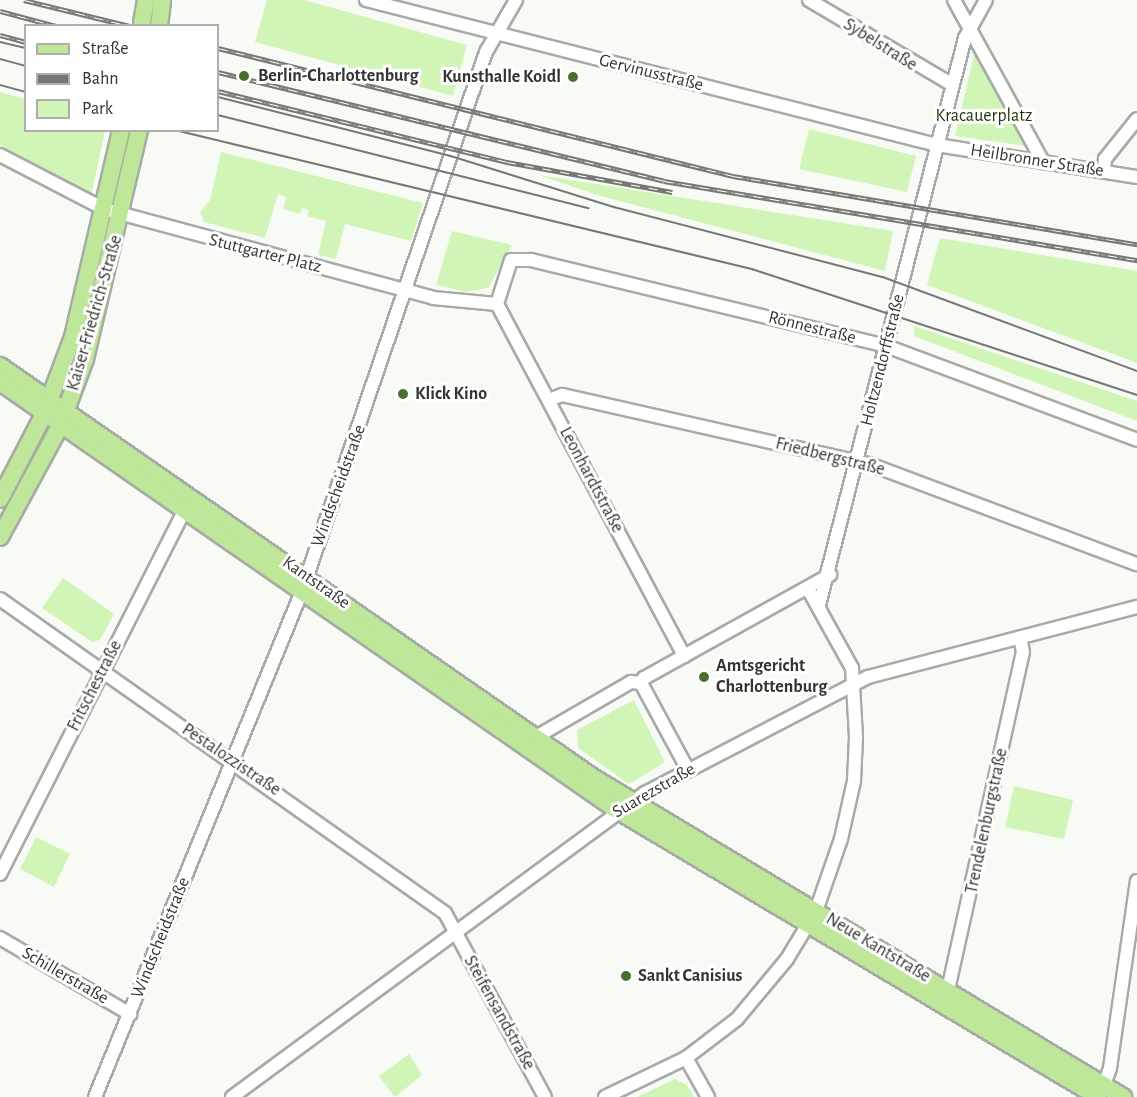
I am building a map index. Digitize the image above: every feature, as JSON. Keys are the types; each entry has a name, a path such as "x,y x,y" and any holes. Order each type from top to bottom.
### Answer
{"main road":[{"path":"146,0 150,24"},
{"path":"150,24 162,0"},
{"name":"Kaiser-Friedrich-Straße","path":"0,499 47,407 73,337 121,132"},
{"name":"Kaiser-Friedrich-Straße","path":"0,537 63,419 94,328 122,215 139,132"},
{"name":"Kantstraße","path":"0,366 63,419 304,584 632,800"},
{"name":"Kantstraße","path":"0,382 47,407"},
{"name":"Kantstraße","path":"304,584 617,810"},
{"name":"Neue Kantstraße","path":"632,800 813,917 1100,1093 1123,1097"},
{"name":"Neue Kantstraße","path":"617,810 813,917"}],"street":[{"name":"Gervinusstraße","path":"366,0 937,145"},
{"name":"Windscheidstraße","path":"95,1097 304,584 408,291 493,33 516,0"},
{"name":"Sybelstraße","path":"809,0 953,85"},
{"path":"937,145 969,27 986,0"},
{"path":"955,1 1044,162"},
{"path":"1104,172 1105,159 1137,119"},
{"name":"Heilbronner Straße","path":"937,145 1137,177"},
{"name":"Holtzendorffstraße","path":"819,605 830,575 937,145"},
{"name":"Stuttgarter Platz","path":"0,155 104,209 122,215 408,291 497,304"},
{"name":"Rönnestraße","path":"497,304 511,260 531,260 886,346 1137,440"},
{"name":"Leonhardtstraße","path":"497,304 684,656"},
{"name":"Friedbergstraße","path":"549,400 562,395 857,462 1137,564"},
{"name":"Fritschestraße","path":"0,874 188,504"},
{"path":"536,737 631,682 643,681 830,575"},
{"path":"605,1097 686,1058 756,999 813,917 854,781 854,683 852,668 819,605 808,589"},
{"name":"Pestalozzistraße","path":"0,598 233,760 445,913 453,929"},
{"name":"Suarezstraße","path":"232,1097 453,929 632,800 854,683 1137,607"},
{"name":"Trendelenburgstraße","path":"947,998 1023,652 1020,637"},
{"path":"643,681 688,770"},
{"path":"1100,1093 1137,881"},
{"name":"Steifensandstraße","path":"453,929 545,1097"},
{"name":"Schillerstraße","path":"0,938 130,1014"},
{"path":"686,1058 708,1097"}],"green space":[{"path":"267,0 304,0 467,45 453,96 255,42"},
{"name":"Kracauerplatz","path":"975,51 1026,146 955,136"},
{"path":"0,92 24,99 24,132 105,132 91,196 0,145"},
{"path":"809,129 916,156 907,192 799,169"},
{"path":"221,152 423,203 411,241 345,224 336,259 318,255 326,221 307,216 309,210 302,208 300,214 283,209 286,197 278,194 265,238 204,222 200,212 210,200"},
{"path":"539,175 893,231 885,271 597,195"},
{"path":"452,231 512,245 488,288 467,292 436,285"},
{"path":"940,238 1137,271 1137,363 927,285"},
{"path":"914,326 1137,401 1137,421 914,336"},
{"path":"63,578 114,614 100,640 92,642 42,608"},
{"path":"634,700 665,762 629,784 578,748 577,730"},
{"path":"1014,786 1073,800 1064,839 1005,827"},
{"path":"36,837 70,854 54,887 20,869"},
{"path":"409,1054 422,1075 395,1097 379,1076"},
{"path":"675,1079 687,1085 694,1097 637,1097"}],"tram line":[{"path":"0,42 24,48"},
{"path":"0,59 24,65"},
{"path":"0,85 24,91"},
{"path":"219,97 451,156 614,207 883,277 1137,371"},
{"path":"219,115 588,208"},
{"path":"183,132 752,269 1137,395"}],"railway":[{"path":"24,0 122,24"},
{"path":"0,11 49,24"},
{"path":"0,35 24,41"},
{"path":"219,48 733,176 1137,244"},
{"path":"219,72 664,181 1137,260"},
{"path":"219,91 507,162 672,192"}],"place":[{"name":"Berlin-Charlottenburg","path":"244,76"},
{"name":"Kunsthalle Koidl","path":"573,77"},
{"name":"Klick Kino","path":"403,394"},
{"name":"Amtsgericht Charlottenburg","path":"704,677"},
{"name":"Sankt Canisius","path":"626,976"}]}
